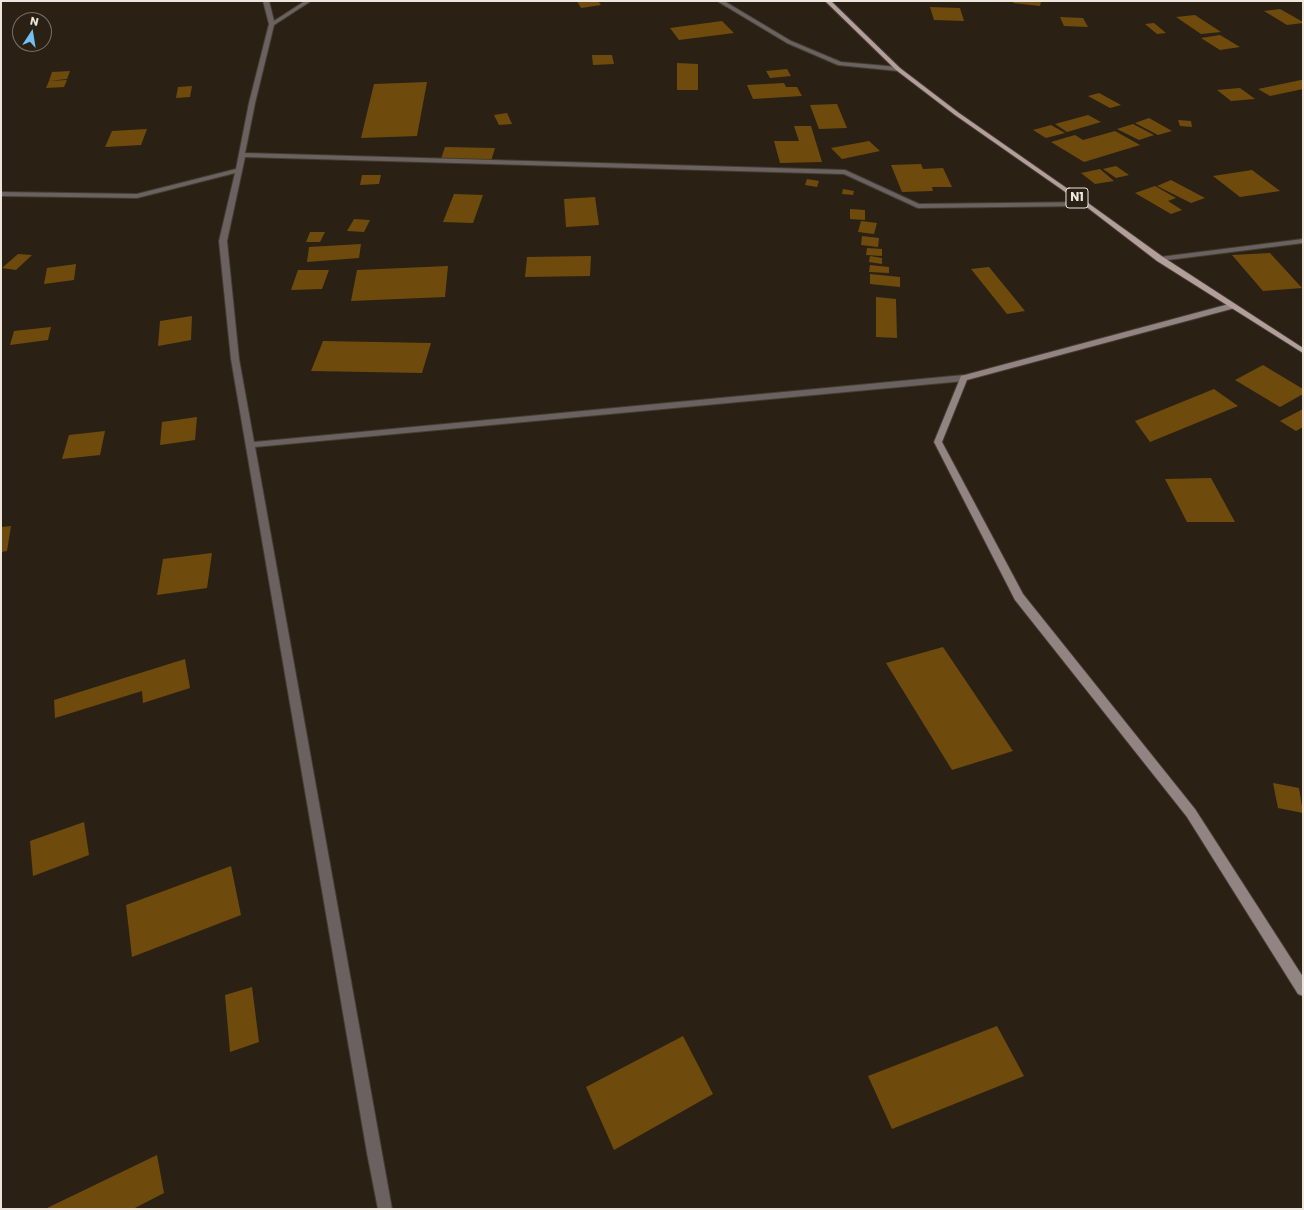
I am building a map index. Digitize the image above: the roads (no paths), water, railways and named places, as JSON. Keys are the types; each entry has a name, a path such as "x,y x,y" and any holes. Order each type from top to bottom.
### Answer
{"main road":[{"name":"N1","path":"828,1 898,69 1019,159 1086,204 1160,259 1303,352"}],"street":[{"path":"266,1 272,24 252,103 223,241 235,359 369,1130 385,1209"},
{"path":"272,24 308,1"},
{"path":"720,1 789,42 840,64 898,69"},
{"path":"242,155 845,172 918,206 1086,204"},
{"path":"1,194 137,196 238,170"},
{"path":"1160,259 1303,241"},
{"path":"250,445 964,378 1232,306"},
{"path":"964,378 938,442 1019,597 1191,813 1303,989"}]}
